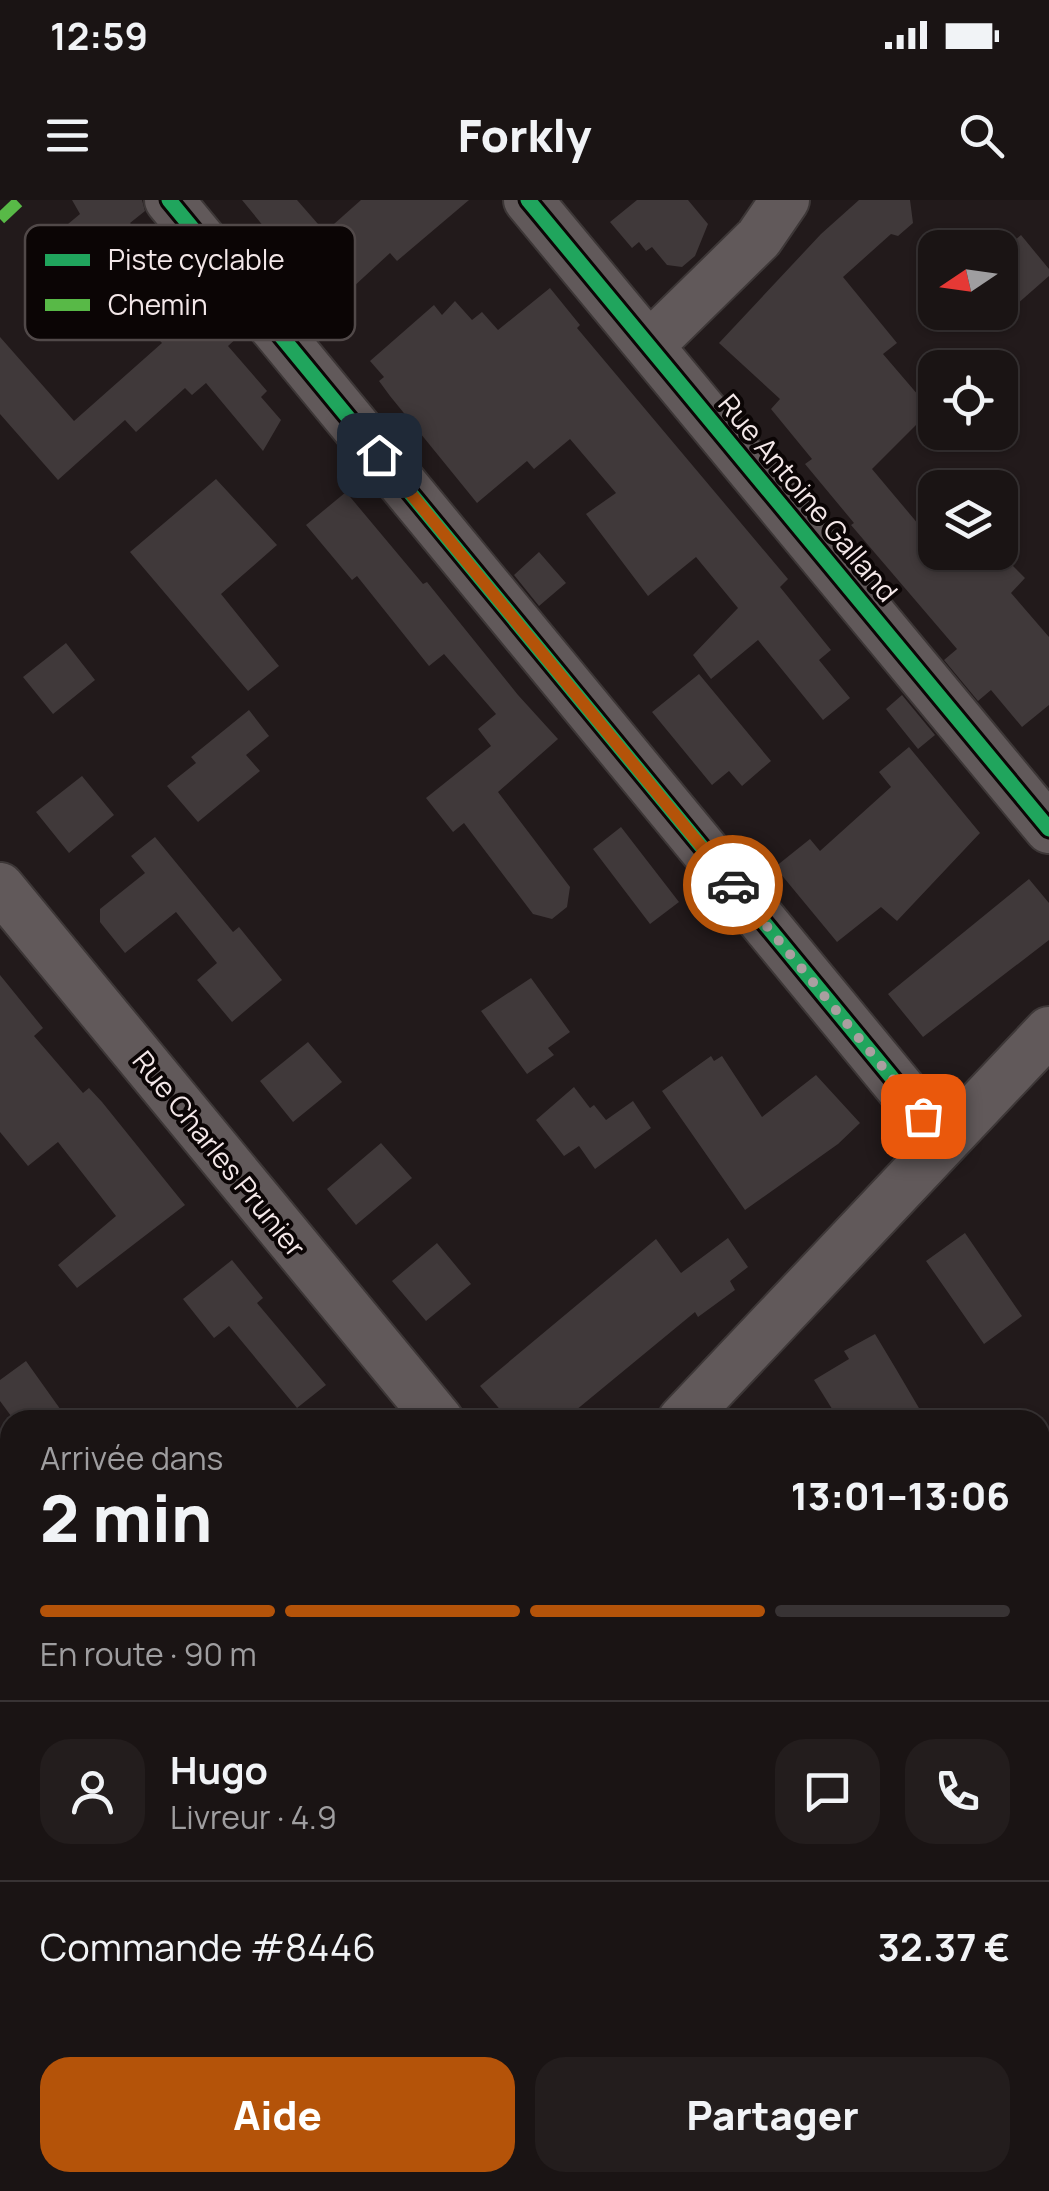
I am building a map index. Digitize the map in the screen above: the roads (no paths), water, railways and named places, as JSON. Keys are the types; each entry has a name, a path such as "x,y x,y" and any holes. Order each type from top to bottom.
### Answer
{"street":[{"path":"169,200 190,225"},
{"name":"Rue Antoine Galland","path":"528,200 1049,829"},
{"path":"649,346 759,238 785,200"},
{"path":"284,340 944,1140"},
{"name":"Rue Charles Prunier","path":"0,887 430,1410"},
{"path":"691,1410 1049,1031"}]}
